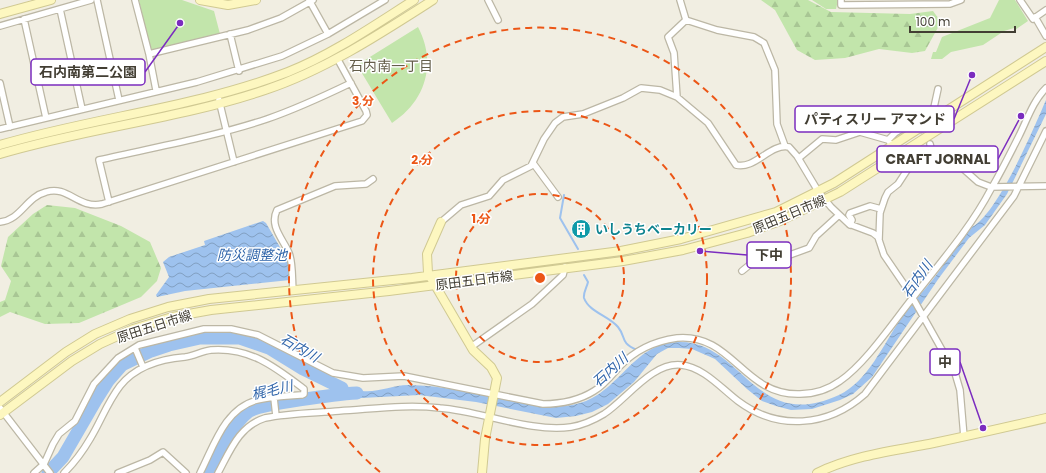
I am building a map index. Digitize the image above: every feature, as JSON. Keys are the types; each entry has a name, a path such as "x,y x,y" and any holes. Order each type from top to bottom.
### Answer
{"main road":[{"path":"0,14 51,0"},
{"path":"200,0 228,5 256,0"},
{"path":"0,145 217,94 282,74 323,56 414,0"},
{"path":"0,154 220,104 267,90 338,58 433,0"},
{"name":"原田五日市線","path":"0,402 66,352 95,334 130,319 192,302 621,251 656,245 776,212 818,192 890,143 936,118 1046,47"},
{"name":"原田五日市線","path":"1,412 72,361 100,344 133,329 158,321 211,310 435,285 565,267 623,261 683,250 780,221 824,200 942,128 1046,61"},
{"path":"441,222 427,256 429,275 471,347 496,374 494,395 485,439 482,473"},
{"path":"817,473 838,463 858,458 964,437 1046,418"}],"street":[{"path":"0,26 91,0"},
{"path":"97,0 119,100"},
{"path":"135,0 149,54 156,90"},
{"path":"0,129 239,71 282,56 328,34 385,0"},
{"path":"488,0 498,20"},
{"path":"680,0 686,20"},
{"path":"842,0 841,5 950,4 961,0"},
{"path":"1020,0 1046,36"},
{"path":"149,54 248,30 281,18 311,1 328,34"},
{"path":"60,9 82,109"},
{"path":"1034,18 1046,10"},
{"path":"24,19 46,118"},
{"path":"677,97 678,92 674,53 668,37 686,20"},
{"path":"686,20 718,30 754,37 764,43 775,70 777,124 785,146 792,149 799,158 824,200 850,225 873,233 879,241 884,256 913,299 956,373 960,390 964,437"},
{"path":"230,34 239,71"},
{"path":"0,222 14,218 36,197 51,191 67,194 89,205 109,202 366,119 366,111 338,58"},
{"path":"0,83 10,127"},
{"path":"109,202 99,160 267,119 307,104 351,83"},
{"path":"441,222 461,205 489,196 503,180 528,168 534,163 544,139 555,123 563,117 583,114 623,98 641,88 660,90 677,97 708,123 736,165 746,165 785,146"},
{"path":"34,473 45,464 53,444 59,434 75,421 94,384 118,358 151,341 211,328 231,329 258,335 333,373 363,378 404,376 544,404 575,400 595,391 635,353 655,344 678,338 698,340 716,347 731,358 752,379 770,389 790,394 811,393 830,387 847,375 878,343 958,239 993,188 1035,102 1046,88"},
{"path":"938,89 934,109 936,118 942,128"},
{"path":"217,94 234,162"},
{"path":"799,158 819,141 825,138 836,140 860,132 890,143 916,120 934,109"},
{"path":"218,473 237,439 246,428 258,420 276,416 418,406 490,416 549,428 572,427 583,424 604,414 656,370 680,364 698,370 738,401 760,414 784,421 803,422 822,419 845,409 865,394 1017,188 1046,131"},
{"path":"930,144 932,152"},
{"path":"879,241 881,209 886,195 898,184 910,167 914,157 932,152 956,163 976,182 993,188 1046,186"},
{"path":"534,163 558,197"},
{"path":"293,290 289,253 279,236 274,222 274,215 277,210 335,186 366,184 373,179"},
{"path":"850,225 852,220 849,215 850,213 870,206 881,209"},
{"path":"742,271 758,258 773,261 809,248 818,235 839,215"},
{"path":"471,347 532,304 562,275 565,267"},
{"path":"135,348 143,367"},
{"path":"64,473 90,439 106,406 120,386 134,372 143,367 171,358 187,356 210,350 233,350 267,362 305,391 302,395 256,400 234,413 224,426 200,473"},
{"path":"274,398 276,416"},
{"path":"1,412 45,464 50,473"},
{"path":"118,473 150,460 163,452 186,473"}],"green space":[{"path":"139,0 182,0 214,11 220,34 153,50 149,47"},
{"path":"761,0 808,0 831,12 910,14 933,11 941,22 925,51 912,53 879,49 845,58 815,60 797,50 775,10"},
{"path":"812,0 838,0 836,9 826,9"},
{"path":"999,0 1015,0 1028,21 1015,30 1014,28 1004,31 983,45 951,52 942,59 931,59 933,52 936,52 942,37 990,18"},
{"path":"418,27 424,41 427,54 425,80 413,104 404,114 392,123 357,65"},
{"path":"47,205 75,208 121,226 150,242 161,268 157,281 141,297 79,323 45,324 10,312 0,317 0,302 5,300 11,281 1,266 8,237 33,214"}],"water":[{"path":"1046,100 1046,114 1007,194 985,225 969,238 939,278 872,377 853,394 840,400 812,409 791,410 776,406 762,401 715,359 692,349 679,348 668,348 657,354 634,382 608,404 592,412 576,416 556,418 476,402 419,395 342,399 322,376 347,387 362,391 373,391 402,385 421,385 459,390 538,405 567,406 586,401 598,394 651,349 664,344 679,342 701,346 719,355 768,395 788,403 811,404 839,395 849,389 867,372 904,314 972,227 982,219 993,205 1014,170"},
{"name":"防災調整池","path":"263,221 266,223 288,261 290,280 185,291 157,297 156,295 169,277 163,262 169,257 205,245 204,241"}],"waterway":[{"path":"564,195 560,218 578,249"},
{"path":"584,275 588,282 584,296 587,303 590,307 614,323 621,331 625,342 637,350"},
{"name":"石内川","path":"48,473 63,457 108,381 122,365 151,351 169,345 200,338 240,338 269,348 303,369 342,388"},
{"name":"梶毛川","path":"208,473 231,432 248,412 282,403 357,393"}],"tunnel":[{"path":"916,121 930,144"}],"place":[{"name":"石内南第二公園","path":"180,23"},
{"name":"パティスリー アマンド","path":"972,75"},
{"name":"CRAFT JORNAL","path":"1021,116"},
{"name":"いしうちベーカリー","path":"581,229"},
{"name":"下中","path":"700,251"},
{"name":"中","path":"983,428"}],"district":[{"name":"石内南一丁目","path":"391,66"}]}
